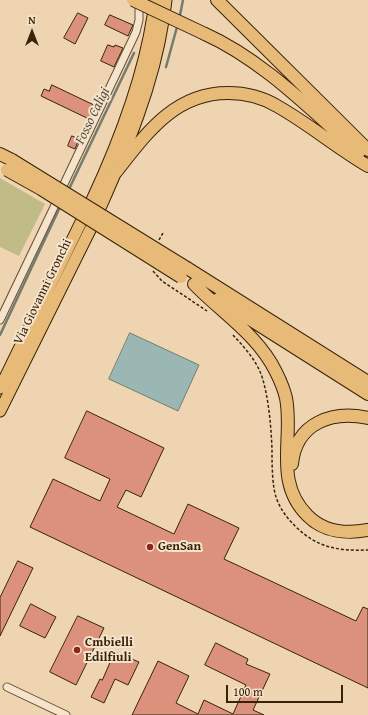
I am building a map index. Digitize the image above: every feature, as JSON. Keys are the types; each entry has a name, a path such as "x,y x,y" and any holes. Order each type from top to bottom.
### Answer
{"highway":[{"path":"216,0 368,150"},
{"path":"136,4 206,34 233,48 256,64 368,160"},
{"path":"116,172 144,136 172,110 193,99 223,93 244,94 267,100 294,116 368,166"},
{"path":"0,154 6,165 327,356 368,382"},
{"path":"184,272 194,284 252,337 265,352 276,372 286,398 286,453 290,483 296,502 316,523 326,528 357,532 368,530"},
{"path":"194,284 368,394"},
{"path":"327,356 368,375"},
{"path":"290,483 294,451 302,435 313,426 340,415 368,418"}],"main road":[{"path":"92,200 129,109 145,58 153,16"},
{"path":"101,206 138,116 154,68 163,21"},
{"name":"Via Giovanni Gronchi","path":"0,388 86,225 0,411"}],"street":[{"path":"64,184 136,32 139,20 136,4"},
{"path":"0,320 55,204"},
{"path":"7,687 66,715"}],"path":[{"path":"157,246 163,233"},
{"path":"152,269 162,281 210,313"},
{"path":"230,331 257,365 263,380 271,424 272,464 275,496 284,516 306,537 319,544 343,550 368,550"}],"shaded area":[{"path":"0,178 45,204 19,256 0,247"}],"water":[{"path":"130,333 199,365 178,411 109,379"}],"building":[{"path":"78,13 88,18 75,44 64,38"},
{"path":"110,15 133,25 128,36 105,25"},
{"path":"108,45 114,47 115,45 123,48 114,67 101,61"},
{"path":"52,85 96,106 89,119 41,96 44,89 49,91"},
{"path":"72,136 79,139 75,149 68,146"},
{"name":"GenSan","path":"87,411 164,448 141,497 126,490 117,507 174,534 188,504 239,528 224,559 356,621 363,607 368,609 368,688 30,527 53,479 100,501 110,479 65,458"},
{"path":"18,561 33,568 0,636 0,598"},
{"path":"31,604 56,617 45,638 20,626"},
{"name":"Cmbielli Edilfiuli","path":"78,616 104,628 76,685 50,672"},
{"path":"216,643 248,659 246,664 270,674 253,710 264,715 132,715 158,661 189,676 176,703 198,714 204,700 233,714 246,685 205,665"},
{"path":"115,652 139,662 128,685 115,679 104,703 91,697 100,679 102,680"}],"waterway":[{"name":"Fosso Caligi","path":"180,15 183,0"},
{"name":"Fosso Caligi","path":"166,67 177,27"},
{"name":"Fosso Caligi","path":"70,187 134,53"},
{"name":"Fosso Caligi","path":"0,335 60,207"}],"place":[{"name":"GenSan","path":"150,547"},
{"name":"Cmbielli Edilfiuli","path":"77,650"}]}
